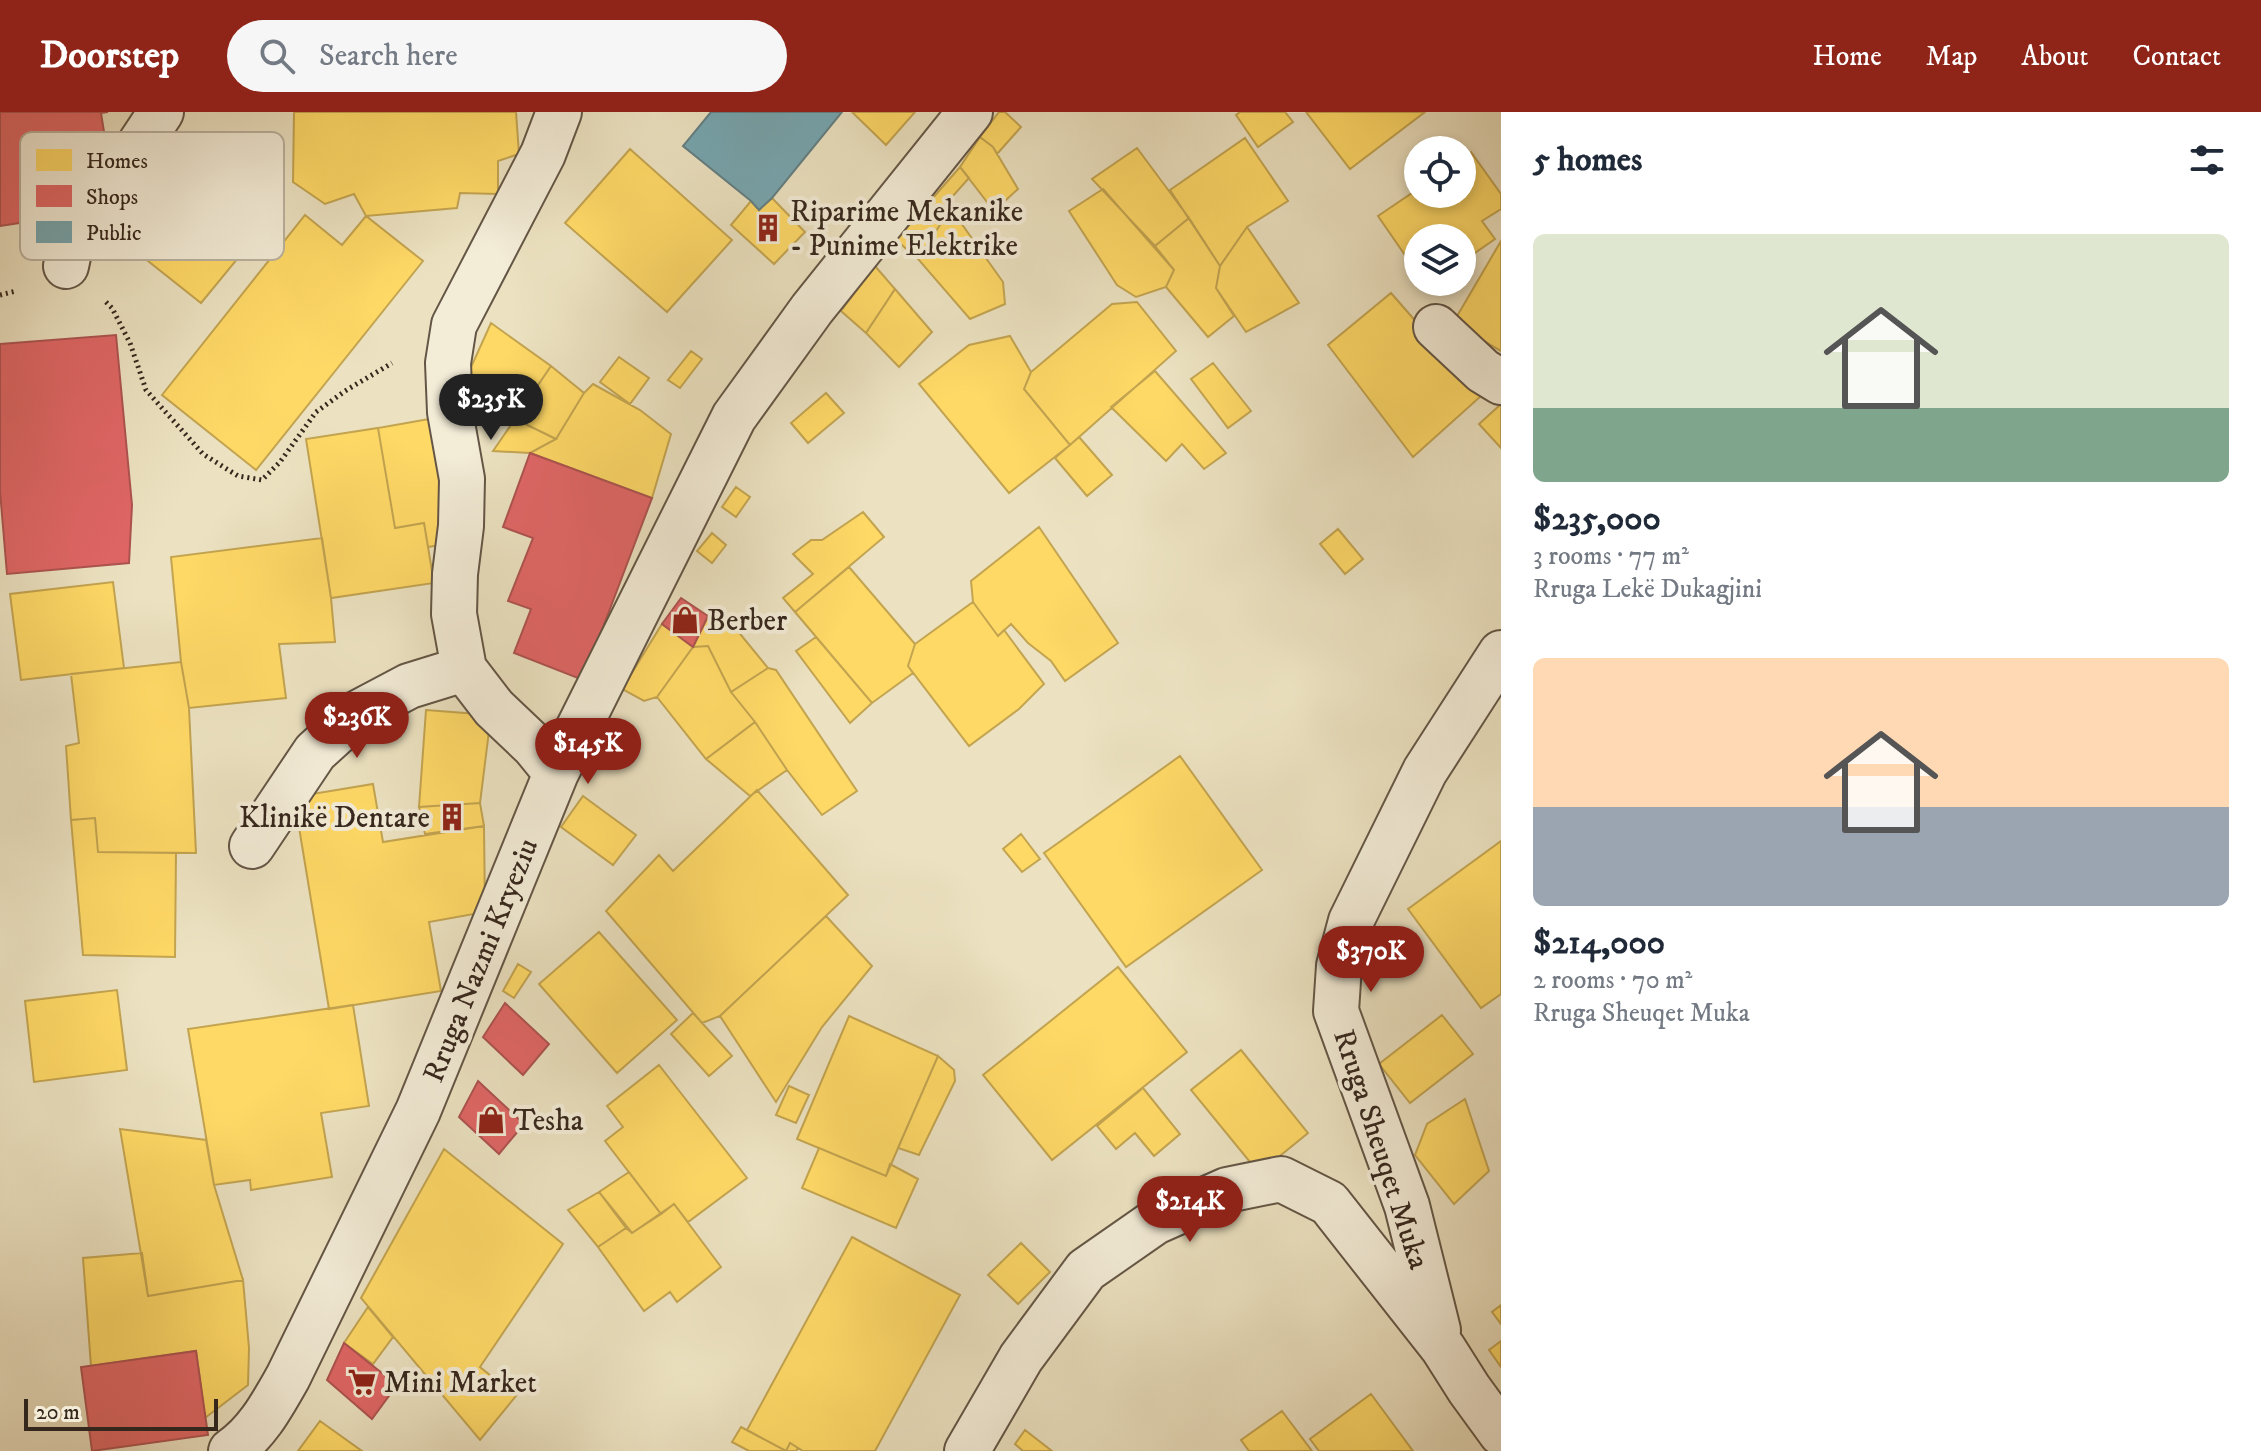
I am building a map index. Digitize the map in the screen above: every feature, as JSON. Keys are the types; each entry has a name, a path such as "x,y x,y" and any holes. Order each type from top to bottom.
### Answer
{"street":[{"path":"148,132 161,112"},
{"path":"556,773 534,746 494,708 464,669 454,614 462,479 450,412 448,363 454,325 543,154 559,112"},
{"name":"Rruga Nazmi Kryeziu","path":"231,1451 247,1440 265,1417 288,1377 418,1111 556,773 734,417 812,309 970,112"},
{"path":"66,266 67,260"},
{"path":"1436,327 1483,371 1501,382"},
{"name":"Rruga Sheuqet Muka","path":"1443,1348 1407,1206 1336,1011 1339,966 1351,921 1425,771 1501,653"},
{"path":"252,846 315,752 358,713 409,686 464,669"},
{"name":"Rruga Sheuqet Muka","path":"967,1451 1021,1358 1086,1270 1155,1222 1227,1190 1281,1179 1329,1203 1443,1348 1501,1433"}],"path":[{"path":"0,295 33,287 66,266 112,308 130,343 146,390 203,454 238,476 262,480 280,462 316,412 454,325"}],"building: Homes":[{"path":"294,112 516,112 519,154 498,161 498,194 460,193 457,208 366,216 354,194 325,204 293,182"},
{"path":"852,112 915,112 886,145"},
{"path":"999,112 1005,112 1021,127 997,154 980,137"},
{"path":"1240,112 1285,112 1293,122 1258,147 1236,115"},
{"path":"1306,112 1425,112 1350,169"},
{"path":"980,137 993,147 1018,189 994,211 960,167"},
{"path":"1245,138 1288,201 1247,227 1220,266 1170,190"},
{"path":"1137,148 1189,218 1155,246 1092,179"},
{"path":"630,149 732,240 667,312 565,223"},
{"path":"1476,159 1501,194 1501,209 1482,221 1495,239 1476,252 1476,224 1404,224 1404,254 1378,216 1404,198 1404,208 1476,208"},
{"path":"960,167 969,178 943,207 949,211 918,259 896,240"},
{"path":"1103,189 1174,270 1166,287 1136,297 1117,285 1069,211"},
{"name":"Riparime Mekanike - Punime Elektrike","path":"772,198 805,232 774,264 731,225 751,201 759,210"},
{"path":"949,211 956,216 1003,282 1005,304 970,319 918,259"},
{"path":"305,215 342,245 366,216 423,261 256,470 162,395 269,260 284,260 284,241"},
{"path":"1189,218 1220,266 1216,288 1234,316 1208,337 1166,287 1174,270 1155,246"},
{"path":"1247,227 1299,303 1246,332 1216,288 1220,266"},
{"path":"1501,241 1501,351 1453,323 1469,296 1476,296 1476,284"},
{"path":"147,260 236,260 201,303"},
{"path":"875,266 895,289 866,333 841,311"},
{"path":"895,289 932,332 899,367 866,333"},
{"path":"1391,293 1481,396 1413,457 1328,345"},
{"path":"1137,302 1176,351 1070,445 1024,389 1031,372 1112,304"},
{"path":"491,323 551,366 515,419 467,376"},
{"path":"1010,336 1031,372 1024,389 1070,445 1009,493 919,384 969,345"},
{"path":"691,351 702,359 680,388 668,380"},
{"path":"619,357 649,378 630,404 600,382"},
{"path":"1213,363 1251,411 1228,428 1191,379"},
{"path":"551,366 584,393 556,439 515,419"},
{"path":"1155,371 1226,453 1204,469 1182,444 1166,461 1111,407"},
{"path":"593,384 640,410 671,434 652,498 530,453 556,439 584,393"},
{"path":"826,393 844,413 808,443 791,423"},
{"path":"1501,406 1501,448 1479,424"},
{"path":"435,418 457,542 428,547 424,523 395,528 378,428"},
{"path":"515,419 556,439 530,453 493,451"},
{"path":"378,428 395,528 424,523 434,583 331,598 306,439"},
{"path":"1079,437 1112,475 1087,496 1055,458"},
{"path":"736,487 750,497 736,517 722,507"},
{"path":"863,512 884,537 795,612 783,598 813,574 793,554 811,540 822,540"},
{"path":"1039,527 1118,643 1065,681 1051,661 1028,643 1011,624 998,636 973,602 971,581"},
{"path":"1338,529 1363,559 1345,574 1320,544"},
{"path":"712,533 726,545 712,563 697,551"},
{"path":"322,538 335,642 279,644 286,698 189,708 181,662 171,557"},
{"path":"849,567 915,644 908,666 913,673 872,703 795,612"},
{"path":"113,582 124,668 21,680 10,594"},
{"path":"973,602 998,636 1004,630 1044,684 1019,709 969,746 908,666 915,644"},
{"path":"719,608 768,668 731,692 708,646 693,647 708,616"},
{"path":"662,624 693,647 657,697 644,701 622,689"},
{"path":"816,637 872,703 850,723 796,651"},
{"path":"708,646 731,692 755,722 706,759 657,697 693,647"},
{"path":"181,662 189,708 196,853 98,852 95,818 71,820 66,746 79,743 71,674"},
{"path":"768,668 776,670 857,791 822,815 731,692"},
{"path":"426,710 491,715 480,803 419,807"},
{"path":"755,722 787,770 750,796 706,759"},
{"path":"1180,756 1262,870 1126,967 1044,853"},
{"path":"373,784 383,842 484,826 485,912 429,922 441,991 329,1009 294,797"},
{"path":"757,790 848,895 720,1016 702,1023 606,911 659,855 673,871"},
{"path":"583,796 636,835 613,865 561,827"},
{"name":"Klinikë Dentare","path":"480,803 484,826 425,834 419,807"},
{"path":"95,818 98,852 176,853 175,957 83,955 71,820"},
{"path":"1021,834 1040,859 1022,872 1003,849"},
{"path":"1501,841 1501,994 1481,1008 1408,909"},
{"path":"826,916 872,966 822,1027 776,1102 720,1016"},
{"path":"599,932 677,1020 617,1073 539,984"},
{"path":"518,964 531,972 514,998 503,991"},
{"path":"1118,967 1187,1052 1052,1160 983,1075"},
{"path":"117,990 127,1070 34,1082 25,1001"},
{"path":"353,1005 369,1106 321,1113 332,1177 251,1190 250,1180 214,1185 188,1029"},
{"path":"693,1013 732,1056 709,1076 671,1034"},
{"path":"1442,1015 1473,1054 1410,1103 1379,1064"},
{"path":"849,1016 938,1056 886,1176 797,1139"},
{"path":"1241,1050 1308,1133 1259,1173 1191,1090"},
{"path":"938,1056 954,1070 955,1081 919,1155 898,1148"},
{"path":"659,1065 747,1178 688,1222 674,1204 661,1214 605,1141 623,1127 607,1106"},
{"path":"789,1086 809,1095 796,1123 776,1115"},
{"path":"1143,1088 1180,1134 1154,1156 1135,1133 1116,1149 1097,1126"},
{"path":"1465,1099 1489,1171 1454,1204 1415,1155 1427,1124"},
{"path":"120,1129 206,1140 214,1185 243,1280 148,1296"},
{"path":"819,1148 886,1176 890,1164 918,1179 896,1228 802,1188"},
{"path":"444,1149 563,1244 480,1367 516,1396 480,1440 361,1298"},
{"path":"629,1172 661,1214 632,1233 599,1192"},
{"path":"599,1192 626,1228 598,1247 568,1210"},
{"path":"674,1204 721,1267 677,1302 670,1292 644,1311 598,1247 626,1228 632,1233"},
{"path":"852,1237 960,1295 875,1451 803,1451 790,1443 786,1451 747,1430"},
{"path":"1021,1243 1050,1272 1018,1304 988,1275"},
{"path":"142,1253 148,1296 243,1280 249,1348 248,1385 205,1418 196,1351 91,1366 83,1258"},
{"path":"1501,1305 1501,1324 1492,1312"},
{"path":"368,1307 393,1337 373,1364 344,1343"},
{"path":"1501,1341 1501,1367 1489,1350"},
{"path":"1371,1394 1413,1451 1319,1451 1310,1439"},
{"path":"1282,1411 1312,1451 1249,1451 1241,1440"},
{"path":"320,1421 362,1451 298,1451"},
{"path":"741,1427 786,1451 749,1451 732,1442"},
{"path":"1025,1430 1052,1451 1023,1451 1015,1444"},
{"path":"790,1443 798,1448 796,1451 786,1451"}],"building: Shops":[{"path":"0,112 108,112 101,113 104,132 20,132 20,223 0,226"},
{"path":"116,335 132,505 129,563 7,574 0,491 0,344"},
{"path":"530,453 652,498 583,680 514,653 531,609 508,601 533,538 503,527"},
{"name":"Berber","path":"681,598 708,616 693,647 662,624"},
{"path":"505,1003 549,1044 523,1075 483,1037"},
{"name":"Tesha","path":"478,1081 524,1124 499,1154 459,1117"},
{"name":"Mini Market","path":"344,1343 397,1385 372,1419 327,1380"},
{"path":"196,1351 208,1435 92,1451 81,1367"}],"building: Public":[{"path":"711,112 842,112 759,210 683,146"}],"place":[{"name":"Riparime Mekanike - Punime Elektrike","path":"768,228"},
{"name":"Berber","path":"685,620"},
{"name":"Klinikë Dentare","path":"452,817"},
{"name":"Tesha","path":"491,1120"},
{"name":"Mini Market","path":"362,1382"}]}
